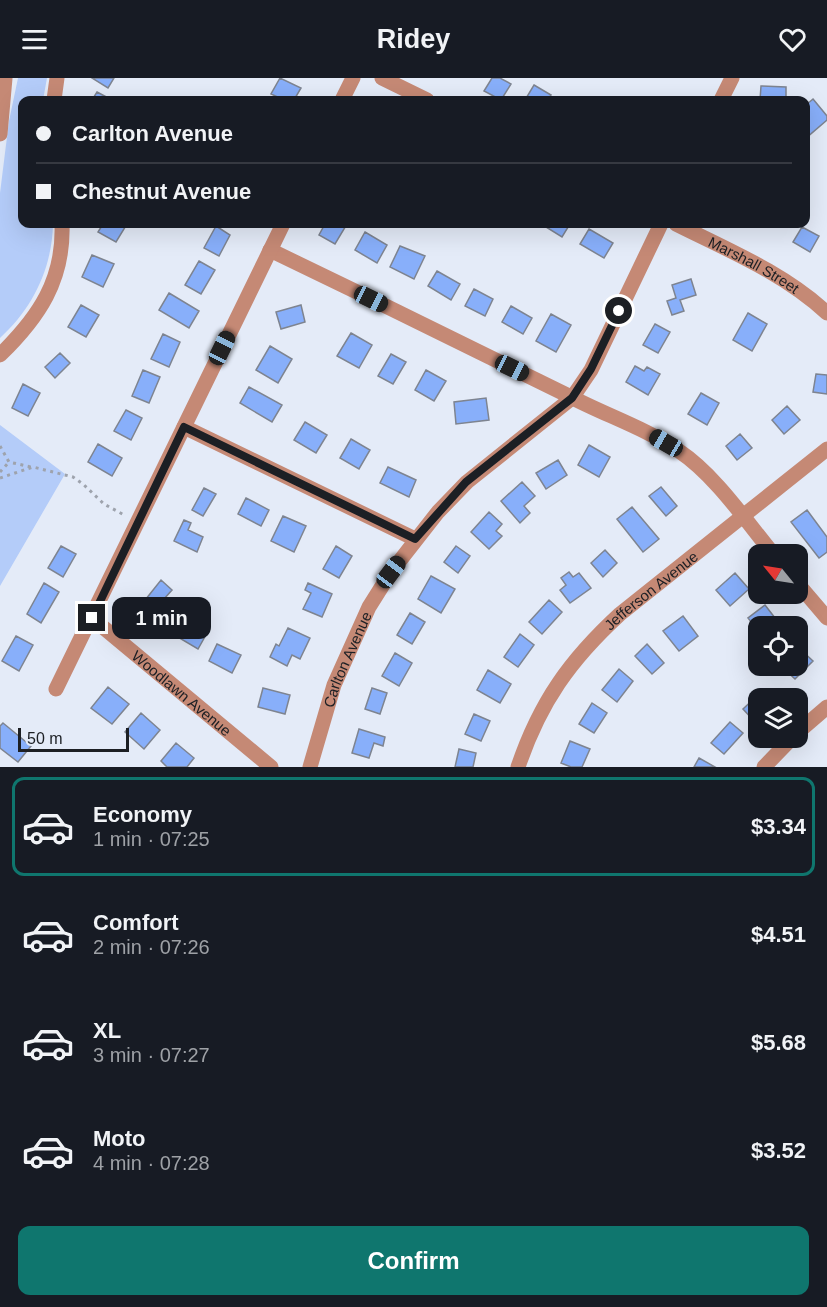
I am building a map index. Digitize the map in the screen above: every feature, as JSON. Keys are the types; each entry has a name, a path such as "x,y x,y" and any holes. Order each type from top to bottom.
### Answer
{"street":[{"path":"0,134 5,78"},
{"path":"55,96 57,78"},
{"path":"344,96 353,78"},
{"path":"382,78 419,96"},
{"path":"723,96 732,78"},
{"path":"0,356 24,332 54,283 60,260 62,228"},
{"path":"56,689 280,228"},
{"name":"Carlton Avenue","path":"310,767 334,685 350,645 374,598 415,539 466,482 572,398 591,369 659,228"},
{"name":"Marshall Street","path":"684,228 777,276 827,313"},
{"path":"270,249 572,398 653,435 694,463 765,544"},
{"path":"184,427 415,539"},
{"name":"Jefferson Avenue","path":"518,767 540,713 559,680 579,655 620,614 827,449"},
{"path":"808,596 827,618"},
{"name":"Woodlawn Avenue","path":"92,618 271,767"},
{"path":"808,723 827,707"},
{"path":"764,767 782,748"}],"path":[{"path":"0,446 8,460 73,477 104,504 137,523"},
{"path":"0,472 8,460"},
{"path":"0,478 33,468"}],"shaded area":[{"path":"18,78 47,78 44,96 18,96 18,228 53,228 52,240 44,271 31,300 22,314 0,338 0,193 9,121"},
{"path":"0,425 65,474 0,586"}],"building":[{"path":"92,78 114,78 108,88"},
{"path":"280,78 301,88 296,96 271,94"},
{"path":"492,78 500,78 511,84 504,96 493,96 484,91"},
{"path":"534,85 551,95 550,96 527,96"},
{"path":"761,86 786,87 786,96 760,96"},
{"path":"813,99 827,116 827,120 810,135 810,102"},
{"path":"100,228 125,228 116,242 98,232"},
{"path":"215,228 230,235 219,256 204,248"},
{"path":"323,228 345,228 335,244 319,235"},
{"path":"548,228 568,228 562,237"},
{"path":"801,228 819,236 810,252 793,242"},
{"path":"589,229 613,243 604,258 580,244"},
{"path":"365,232 387,245 377,263 355,250"},
{"path":"400,246 425,256 414,279 390,267"},
{"path":"92,255 114,264 103,287 82,277"},
{"path":"199,261 215,270 201,294 185,285"},
{"path":"437,271 460,284 451,300 428,286"},
{"path":"691,279 696,295 680,300 684,311 672,315 667,301 676,298 672,285"},
{"path":"474,289 493,299 485,316 465,306"},
{"path":"169,293 199,311 189,328 159,310"},
{"path":"81,305 99,315 86,337 68,327"},
{"path":"301,305 305,322 281,329 276,312"},
{"path":"511,306 532,318 523,334 502,322"},
{"path":"748,313 767,324 752,351 733,340"},
{"path":"551,314 571,325 556,352 536,341"},
{"path":"655,324 670,332 658,353 643,345"},
{"path":"351,333 372,345 359,368 337,356"},
{"path":"163,334 180,342 169,367 151,359"},
{"path":"270,346 292,359 278,383 256,370"},
{"path":"60,353 70,363 55,378 45,367"},
{"path":"391,354 406,362 393,384 378,376"},
{"path":"635,366 644,371 647,367 660,374 648,395 626,382"},
{"path":"143,370 160,377 149,403 132,396"},
{"path":"426,370 446,381 434,401 415,390"},
{"path":"816,374 827,375 827,394 813,392"},
{"path":"23,384 40,393 28,416 12,408"},
{"path":"249,387 282,405 272,422 240,403"},
{"path":"701,393 719,403 707,425 688,414"},
{"path":"486,398 489,420 456,424 454,402"},
{"path":"787,406 800,420 784,434 772,420"},
{"path":"126,410 142,418 131,440 114,431"},
{"path":"305,422 327,435 316,453 294,440"},
{"path":"740,434 752,448 737,460 726,446"},
{"path":"351,439 370,450 359,469 340,458"},
{"path":"98,444 122,458 112,476 88,462"},
{"path":"589,445 610,457 599,477 578,465"},
{"path":"558,460 567,475 546,489 536,473"},
{"path":"388,467 416,480 409,497 380,483"},
{"path":"522,482 535,496 524,506 530,513 520,523 501,501"},
{"path":"661,487 677,506 666,516 649,496"},
{"path":"204,488 216,494 203,516 192,510"},
{"path":"246,498 269,510 261,526 238,514"},
{"path":"632,507 659,539 643,552 617,519"},
{"path":"807,510 827,537 827,552 819,558 791,522"},
{"path":"489,512 502,524 496,531 502,536 489,549 471,532"},
{"path":"283,516 306,526 294,552 271,541"},
{"path":"184,520 191,523 188,530 203,537 197,552 174,541"},
{"path":"61,546 76,554 63,577 48,568"},
{"path":"336,546 352,556 339,578 323,569"},
{"path":"456,546 470,556 458,573 444,562"},
{"path":"605,550 617,563 603,577 591,563"},
{"path":"569,572 573,577 579,573 591,588 570,603 560,590 566,585 561,578"},
{"path":"735,573 748,588 730,606 716,590"},
{"path":"431,576 455,589 441,613 418,599"},
{"path":"161,580 172,590 164,599 168,603 157,616 142,604"},
{"path":"44,583 59,592 41,623 27,614"},
{"path":"308,583 332,594 322,617 303,609 311,593 305,590"},
{"path":"549,600 562,612 542,634 529,622"},
{"path":"765,605 774,616 751,616"},
{"path":"410,613 425,622 412,644 397,635"},
{"path":"683,616 698,636 679,651 663,631"},
{"path":"185,620 207,633 198,649 176,636"},
{"path":"288,628 310,638 300,659 292,655 287,666 270,657 276,644 279,646"},
{"path":"520,634 534,645 518,667 504,657"},
{"path":"16,636 33,645 19,671 2,661"},
{"path":"217,644 241,655 232,673 209,661"},
{"path":"647,644 664,663 652,674 635,656"},
{"path":"395,653 412,663 399,686 382,676"},
{"path":"808,656 813,661 808,666"},
{"path":"619,669 633,681 617,702 602,690"},
{"path":"488,670 511,684 500,703 477,690"},
{"path":"108,687 129,704 112,724 91,708"},
{"path":"263,688 290,695 285,714 258,707"},
{"path":"372,688 387,693 380,714 365,709"},
{"path":"592,703 607,713 594,733 579,724"},
{"path":"748,704 748,714 743,709"},
{"path":"141,713 160,730 144,749 125,732"},
{"path":"474,714 490,721 481,741 465,734"},
{"path":"730,722 743,733 724,754 711,743"},
{"path":"3,723 31,746 18,762 0,748 0,726"},
{"path":"359,729 385,737 383,746 374,743 369,758 352,753"},
{"path":"570,741 590,749 582,767 571,767 561,763"},
{"path":"176,743 194,758 187,767 167,767 161,761"},
{"path":"459,749 476,753 473,767 455,767"},
{"path":"699,758 715,767 694,767"}],"route":[{"path":"92,618 184,427 415,539 466,482 572,398 591,369 619,311"}]}
